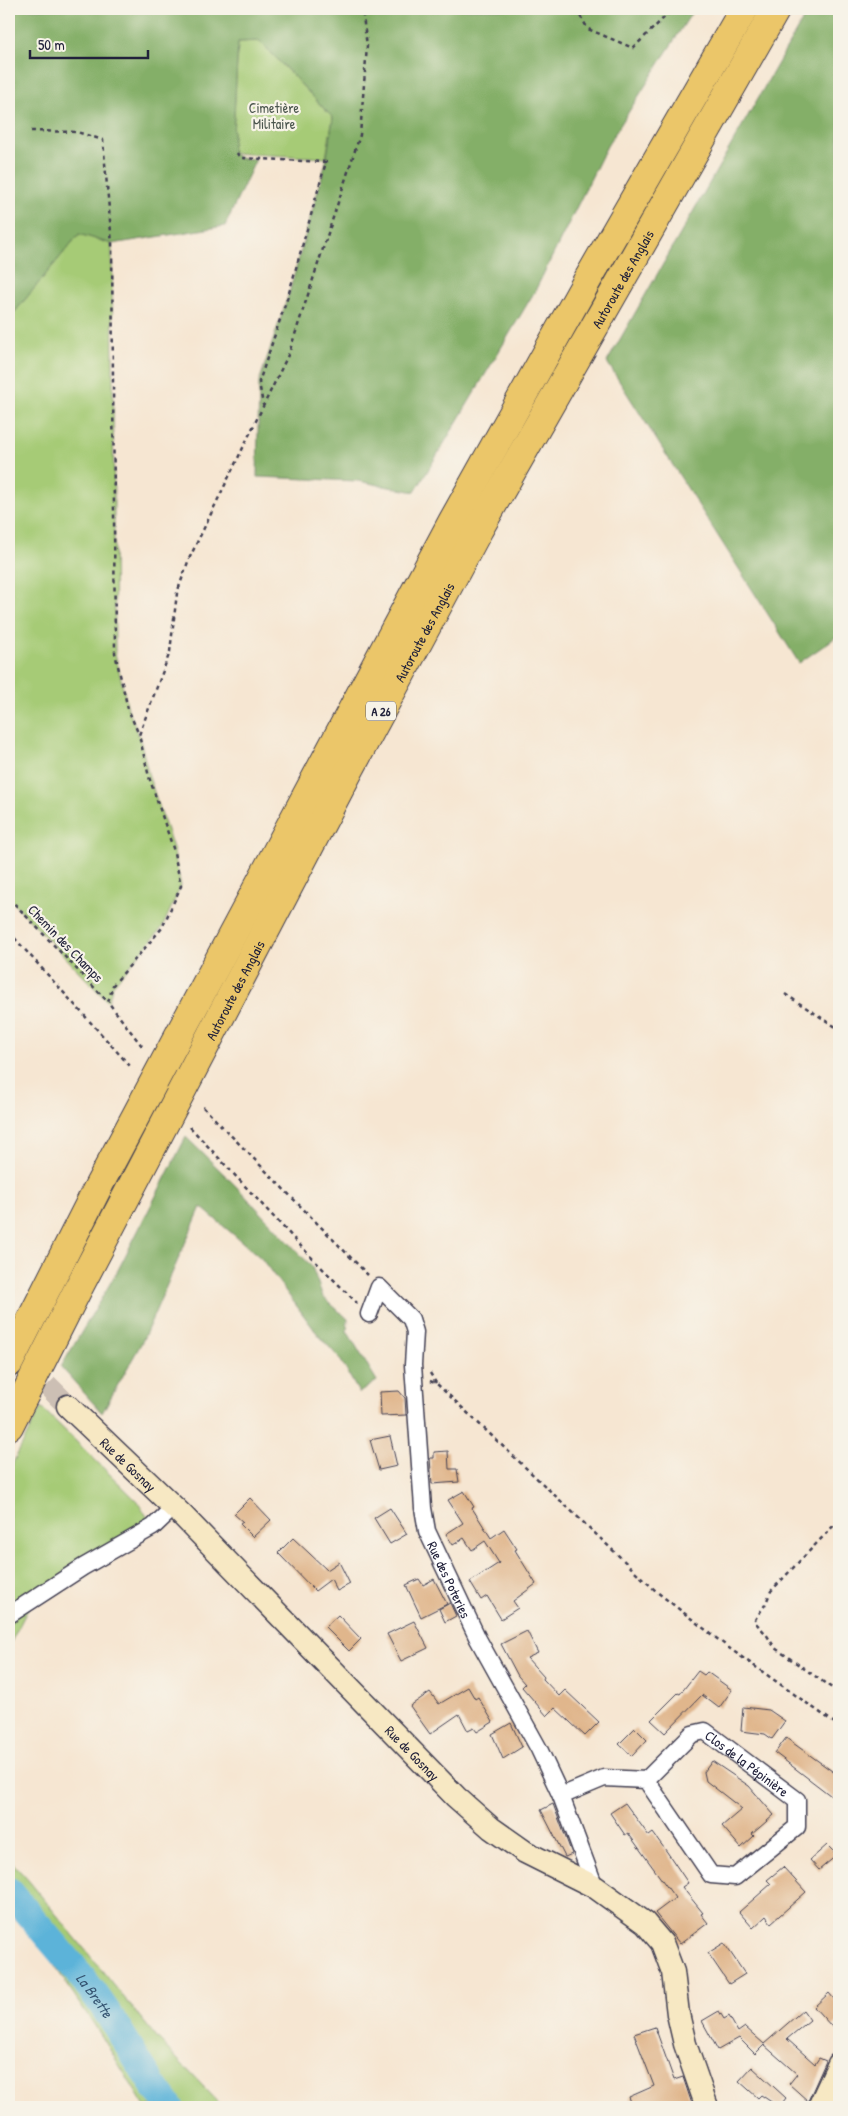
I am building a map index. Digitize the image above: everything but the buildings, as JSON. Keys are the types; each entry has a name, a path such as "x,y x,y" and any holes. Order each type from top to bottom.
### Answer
{"highway":[{"name":"Autoroute des Anglais","path":"9,1363 99,1185 452,522 588,279 744,9"},
{"name":"Autoroute des Anglais","path":"9,1426 78,1288 349,771 470,546 776,9"}],"street":[{"path":"369,1314 379,1287"},
{"name":"Rue des Poteries","path":"379,1287 411,1319 415,1338 413,1365 423,1508 428,1531 478,1639 538,1749 561,1796 595,1887"},
{"name":"Rue de Gosnay","path":"68,1406 174,1508 456,1797 524,1852 595,1887 645,1923 662,1943 673,1972 678,2014 685,2044 707,2107"},
{"path":"9,1614 83,1567 153,1527 174,1508"},
{"name":"Clos de la Pépinière","path":"705,1731 797,1800 798,1827 735,1877 711,1875 646,1780 692,1734 705,1731"},
{"path":"561,1796 604,1778 646,1780"},
{"path":"819,2107 839,2064"}],"path":[{"path":"139,735 170,652 177,593 189,559 289,353 360,136 367,46 362,9"},
{"path":"576,9 588,29 633,48 672,9"},
{"path":"31,131 77,132 103,140 112,244 115,653 128,709 139,735 149,777 173,848 181,886 162,928 113,985 108,1002"},
{"path":"237,153 240,158 326,162 289,293 259,382 263,407"},
{"name":"Chemin des Champs","path":"9,898 108,1002 142,1046"},
{"path":"9,932 130,1066"},
{"path":"785,994 839,1029"},
{"path":"203,1107 379,1287"},
{"path":"190,1126 311,1257 369,1314"},
{"path":"413,1365 421,1377 437,1384 658,1592 729,1648 839,1726"},
{"path":"839,1520 771,1592 754,1621 775,1648 839,1693"}],"green space":[{"path":"9,9 694,9 607,146 535,291 415,492 358,481 257,477 259,382 289,293 326,162 333,118 260,41 238,42 232,153 240,158 256,159 225,226 112,244 79,234 9,319"},
{"path":"809,9 839,9 839,635 799,663 607,362"},
{"name":"Cimetière Militaire","path":"260,41 333,118 326,158 232,153 238,42"},
{"path":"79,234 112,244 115,653 128,709 139,735 149,777 173,848 181,886 162,928 113,985 108,1002 9,898 9,319"},
{"path":"186,1137 233,1183 312,1267 323,1297 348,1319 347,1331 377,1381 359,1393 340,1359 316,1332 261,1258 201,1207 142,1342 102,1413 61,1367 118,1270"},
{"path":"41,1407 139,1503 153,1527 33,1599 9,1646 9,1471"},
{"path":"9,1859 157,2038 223,2107 145,2107 99,2032 40,1944 9,1910"}],"waterway":[{"name":"La Brette","path":"9,1891 71,1963 94,1993 152,2084 170,2107"}],"tunnel":[{"path":"24,1362 68,1406"}]}
